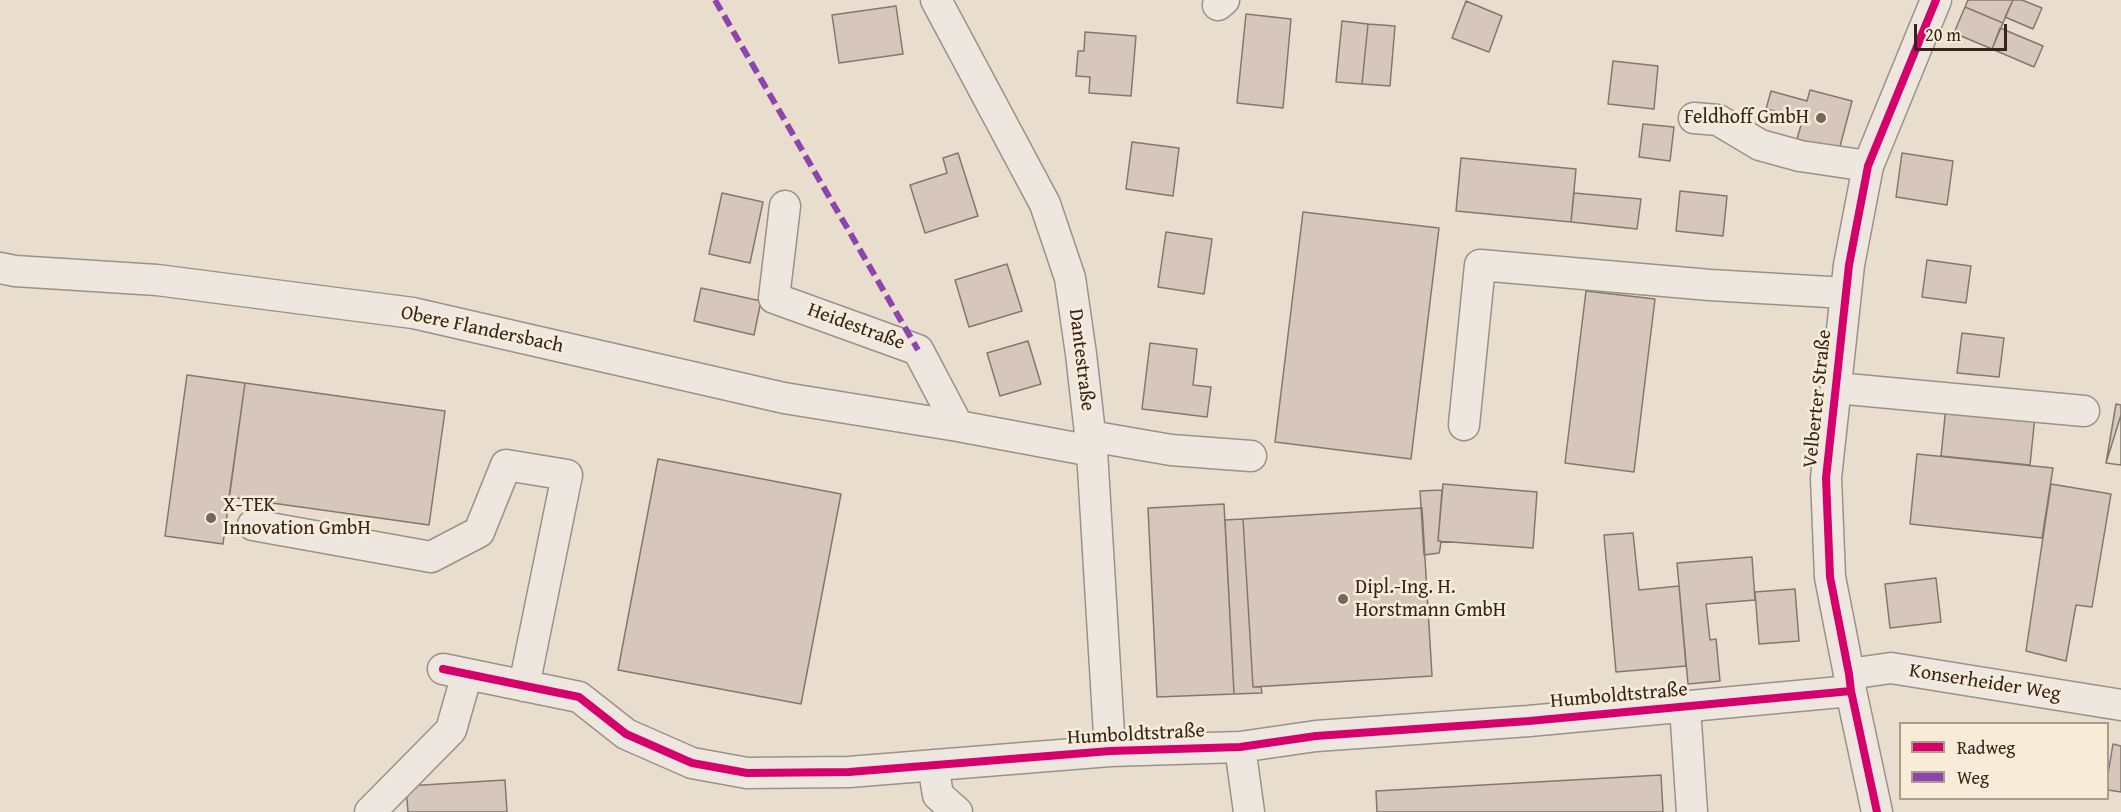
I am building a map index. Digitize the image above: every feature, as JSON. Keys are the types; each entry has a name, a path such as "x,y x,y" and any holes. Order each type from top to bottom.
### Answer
{"street":[{"name":"Dantestraße","path":"936,0 1045,204 1070,278 1091,443 1110,751"},
{"name":"Velberter Straße","path":"1877,812 1830,577 1826,478 1846,293 1868,166 1936,0"},
{"path":"1694,118 1718,120 1760,145 1800,156 1868,166"},
{"name":"Heidestraße","path":"785,206 774,298 918,350 958,426"},
{"path":"1464,426 1480,265 1710,285 1846,293"},
{"name":"Obere Flandersbach","path":"0,268 15,271 157,280 413,313 784,398 958,426"},
{"path":"1836,388 2084,411"},
{"path":"958,426 1091,443 1251,456"},
{"path":"253,525 431,557 479,532 506,465 567,475 524,686"},
{"name":"Konserheider Weg","path":"1850,682 1891,668 2121,705"},
{"name":"Humboldtstraße","path":"370,812 451,730 455,672 579,698 626,734 692,763 747,773 849,772 1110,751 1240,747 1316,736 1685,707 1850,682"},
{"path":"1685,707 1692,812"},
{"path":"1240,747 1249,812"},
{"path":"933,765 938,795 957,812"}],"building":[{"path":"1968,0 2013,0 2003,23 1965,7"},
{"path":"2013,0 2022,0 2042,8 2033,29 2005,17"},
{"path":"1466,1 1502,16 1489,52 1452,38"},
{"path":"896,6 903,54 839,63 832,15"},
{"path":"1965,7 2003,23 1992,49 1954,33"},
{"path":"1246,14 1291,19 1283,108 1237,103"},
{"path":"1342,21 1368,24 1362,84 1336,82"},
{"path":"1368,24 1395,26 1390,86 1362,84"},
{"path":"2000,28 2043,46 2034,67 1992,49"},
{"path":"1085,32 1136,36 1131,96 1089,93 1090,77 1076,76 1078,51 1084,51"},
{"path":"1613,61 1658,66 1654,109 1608,104"},
{"path":"1810,90 1852,101 1839,150 1797,139 1803,118 1766,109 1771,91 1807,101"},
{"path":"1643,124 1674,127 1670,161 1639,157"},
{"path":"1132,142 1179,148 1173,196 1126,189"},
{"path":"958,153 978,216 925,233 910,185 947,173 943,158"},
{"path":"1902,153 1953,161 1947,205 1896,197"},
{"path":"1461,158 1576,169 1571,222 1456,211"},
{"path":"1680,191 1727,196 1723,236 1676,231"},
{"path":"722,193 763,202 750,263 709,254"},
{"path":"1574,193 1641,199 1637,229 1571,222"},
{"path":"1303,212 1439,228 1411,459 1275,442"},
{"path":"1166,232 1212,239 1204,294 1158,287"},
{"path":"1927,260 1971,266 1966,303 1922,297"},
{"path":"1007,264 1022,311 969,327 955,280"},
{"path":"701,288 761,301 754,335 694,321"},
{"path":"1586,291 1655,299 1634,472 1565,463"},
{"path":"1962,333 2004,338 1999,377 1957,373"},
{"path":"1028,341 1041,384 1000,396 987,353"},
{"path":"1150,343 1197,349 1193,385 1211,387 1207,417 1142,409"},
{"path":"187,375 245,383 223,544 165,536"},
{"path":"245,383 445,411 429,525 229,497"},
{"path":"2116,404 2121,405 2121,465 2106,463"},
{"path":"1946,406 2035,416 2030,465 1941,456"},
{"path":"2121,415 2121,465 2106,463"},
{"path":"1917,454 2053,468 2042,538 1910,524"},
{"path":"658,459 841,494 801,704 618,670"},
{"path":"1443,484 1537,492 1533,548 1438,541"},
{"path":"2051,484 2111,494 2092,607 2076,605 2066,661 2026,651"},
{"path":"1442,490 1439,553 1424,555 1420,491"},
{"path":"1224,504 1234,694 1157,697 1148,508"},
{"path":"1422,508 1432,676 1253,687 1243,519"},
{"path":"1243,519 1253,687 1261,687 1262,693 1234,694 1225,520"},
{"path":"1633,533 1639,590 1679,586 1686,666 1616,672 1604,535"},
{"path":"1752,557 1755,600 1706,604 1710,640 1716,639 1720,681 1688,684 1677,563"},
{"path":"1936,578 1941,622 1890,628 1885,584"},
{"path":"1795,589 1799,641 1759,644 1755,592"},
{"path":"2113,744 2121,746 2121,792 2109,790 2109,768"},
{"path":"1661,775 1663,812 1377,812 1376,791"},
{"path":"505,780 507,812 408,812 406,786"}],"marked path":[{"path":"715,0 918,350"}],"cycle path":[{"path":"1877,812 1830,577 1826,478 1849,265 1868,166 1936,0"},
{"path":"443,669 579,697 626,734 692,763 747,773 849,772 1110,751 1240,747 1316,736 1529,721 1851,691"}],"place":[{"name":"Feldhoff GmbH","path":"1821,118"},
{"name":"X-TEK Innovation GmbH","path":"211,518"},
{"name":"Dipl.-Ing. H. Horstmann GmbH","path":"1343,599"}]}
